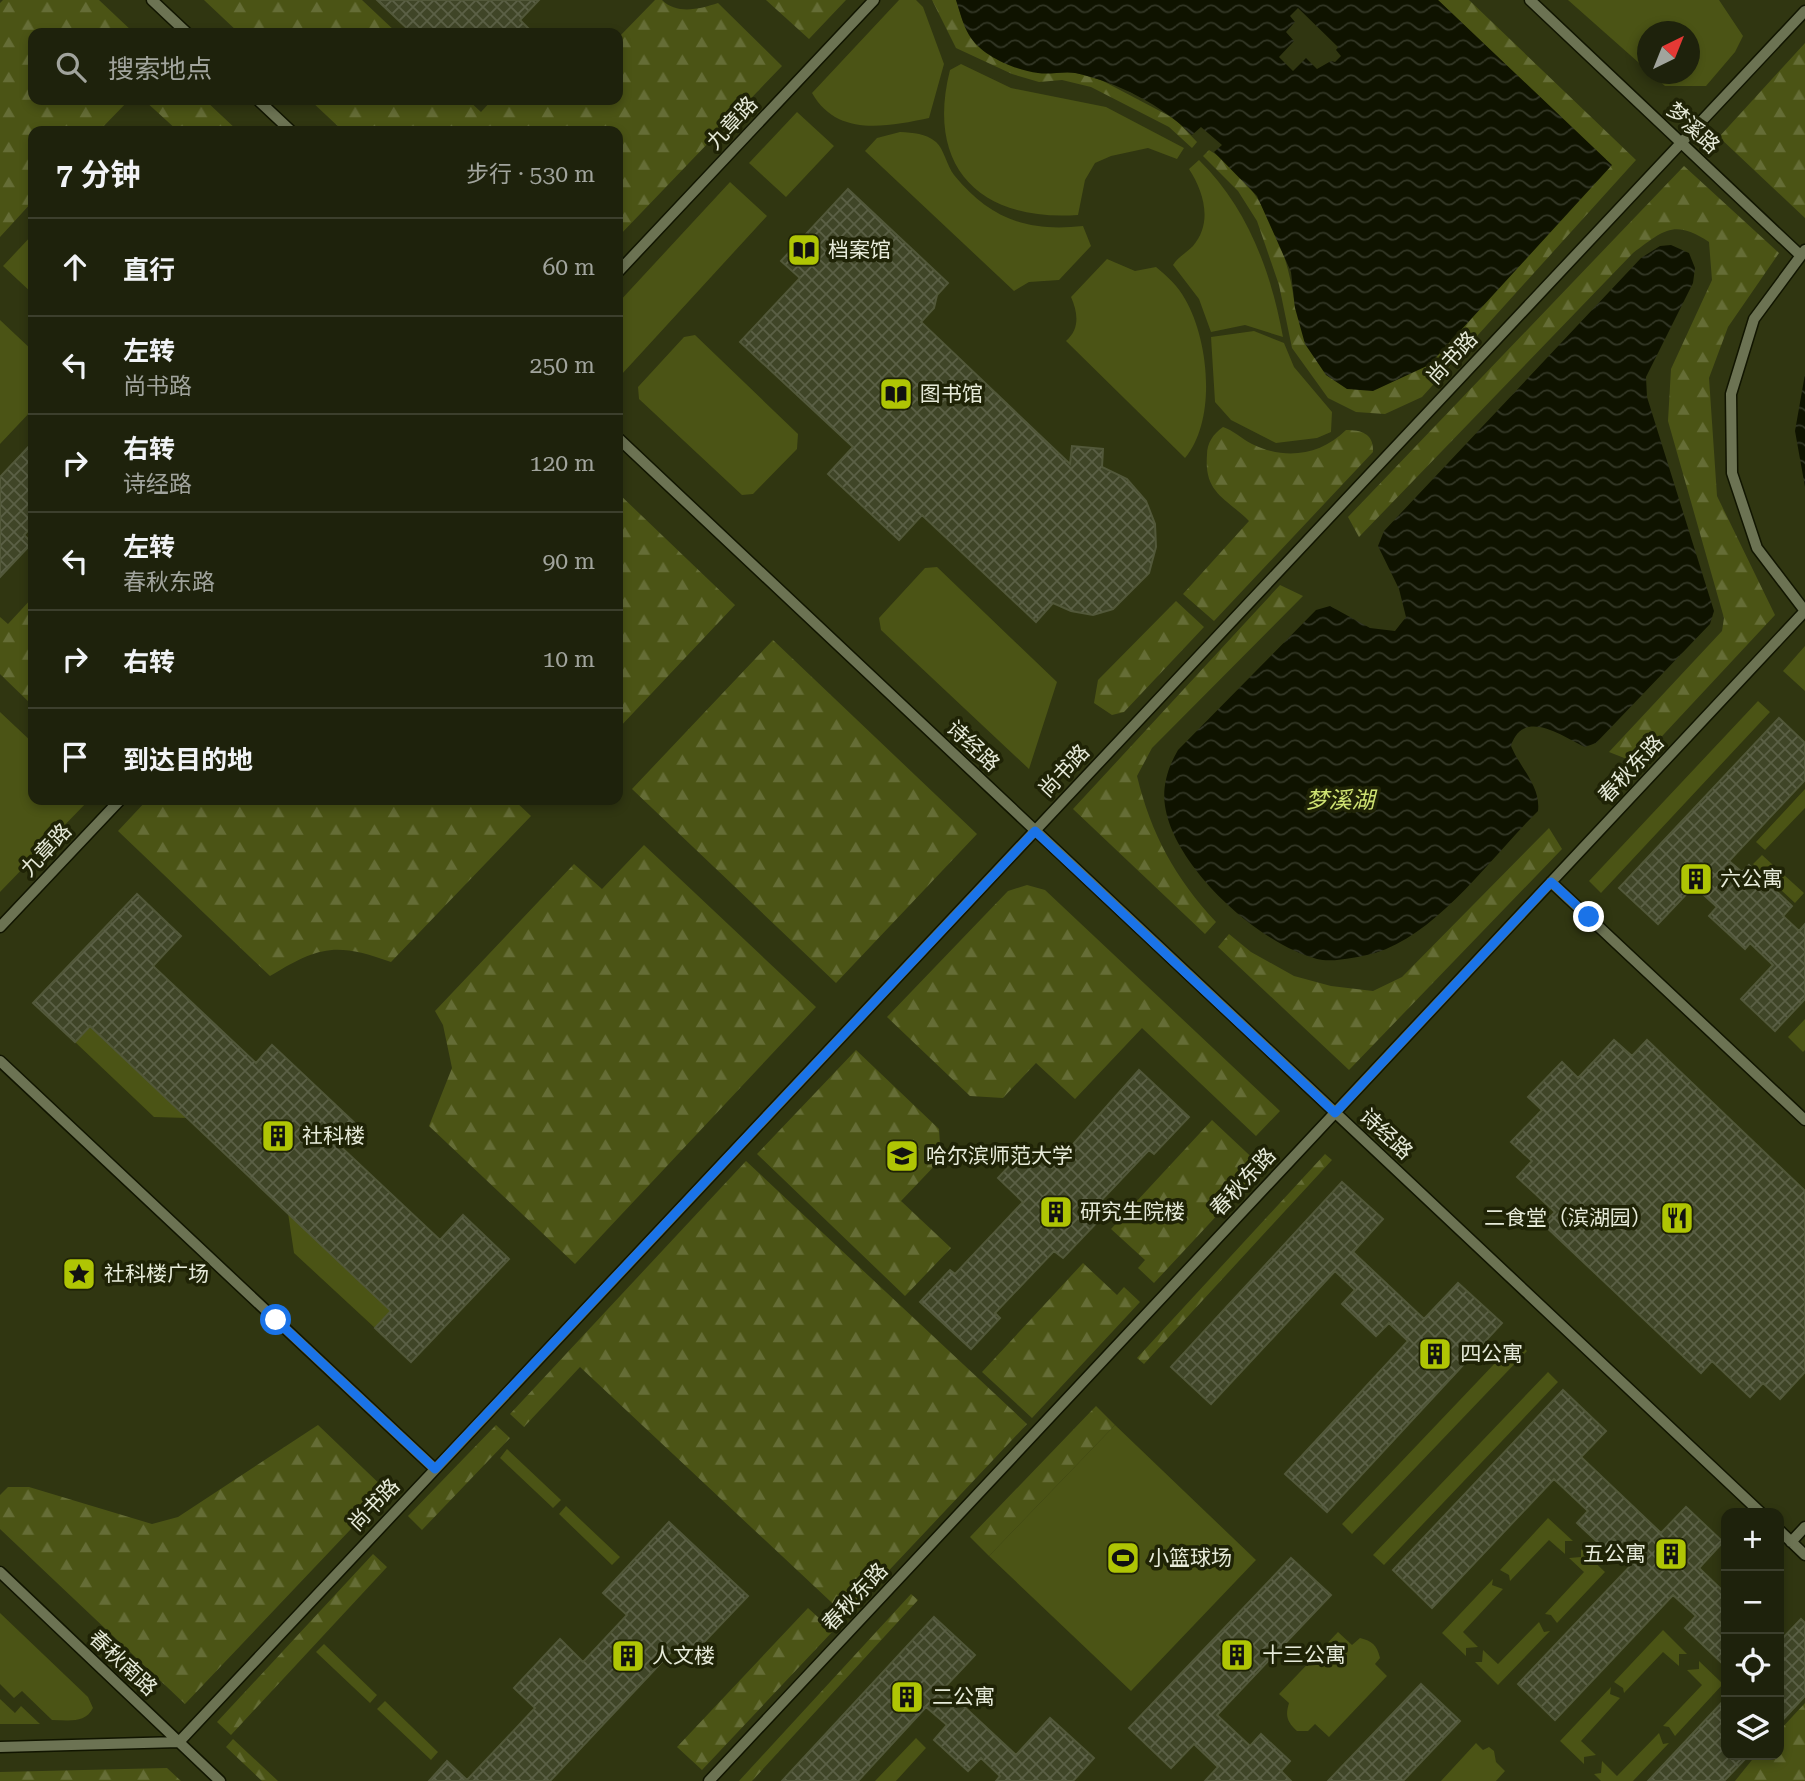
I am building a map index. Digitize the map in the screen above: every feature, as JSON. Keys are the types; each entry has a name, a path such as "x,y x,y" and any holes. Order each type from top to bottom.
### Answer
{"lane":[{"path":"152,0 182,28"},
{"name":"九章路","path":"623,267 874,0"},
{"name":"梦溪路","path":"1530,0 1681,143 1802,252"},
{"name":"尚书路","path":"179,1742 1805,10"},
{"path":"263,105 287,126"},
{"name":"春秋东路","path":"709,1781 1805,611 1758,548 1732,473 1731,420 1731,394 1754,319 1802,252"},
{"name":"诗经路","path":"623,443 1756,1508"},
{"name":"九章路","path":"0,926 115,805"},
{"path":"1551,882 1805,1120"},
{"path":"0,1061 435,1469"},
{"path":"1791,1542 1805,1527"},
{"path":"1784,1535 1805,1555"},
{"name":"春秋南路","path":"0,1572 220,1781"},
{"path":"0,1747 179,1742"}],"shaded area":[{"name":"哈尔滨师范大学","path":"0,0 1805,0 1805,1781 0,1781"}],"green space":[{"path":"3,0 99,0 129,28 28,28 28,105 124,105 104,126 28,126 28,206 0,237 0,3"},
{"path":"204,0 362,0 392,28 234,28"},
{"path":"655,0 662,0 682,9 696,9 718,3 782,66 623,232 623,126 338,126 315,105 473,105 481,112 487,105 623,105 623,33"},
{"path":"766,0 846,0 809,39"},
{"path":"899,0 916,0 923,7 944,64 929,118 880,126 849,123 835,117 822,107 812,93"},
{"path":"932,0 956,0 963,22 1038,73 1073,72 1101,80 1175,119 1197,142 1192,148 1169,127 1091,87 1062,80 1039,82 1012,74 956,48"},
{"path":"1438,0 1469,0 1636,160 1422,397 1385,414 1356,412 1328,398 1292,348 1279,285 1257,221 1238,191 1203,156 1209,150 1244,180 1269,219 1286,264 1295,308 1611,165"},
{"path":"1568,0 1719,0 1743,36 1735,52 1706,86 1663,84 1700,84 1700,21 1637,21 1637,61"},
{"path":"1805,43 1805,218 1719,137"},
{"path":"961,64 1011,88 1106,107 1184,148 1177,159 1148,148 1111,156 1095,163 1085,180 1078,215 1044,215 1014,209 988,198 968,182 954,161 946,135 944,105 950,70"},
{"path":"149,105 210,105 233,126 173,126"},
{"path":"797,112 834,146 786,197 749,163"},
{"path":"900,132 923,135 936,142 954,175 981,202 996,212 1027,224 1044,227 1083,226 1091,246 1059,280 1029,282 1014,291 865,151 877,138"},
{"path":"1199,160 1216,178 1244,219 1272,288 1283,337 1245,325 1211,332 1199,299 1173,265 1193,246 1203,228 1202,197 1189,169"},
{"path":"1684,166 1779,253 1728,327 1709,378 1717,496 1775,615 1637,763 1609,752 1722,631 1724,618 1668,421 1671,369 1712,280 1709,242 1687,231 1670,230 1661,233 1633,253 1359,537 1348,517"},
{"path":"730,182 767,216 623,373 623,298"},
{"path":"28,239 28,289 3,266"},
{"path":"1107,259 1135,271 1156,267 1179,290 1193,316 1204,357 1205,402 1202,423 1185,458 1066,341 1076,326 1071,297"},
{"path":"0,320 28,346 28,414 0,444"},
{"path":"1254,331 1284,343 1294,367 1332,412 1331,432 1317,438 1276,443 1231,420 1215,402 1211,337"},
{"path":"695,335 798,434 797,449 753,494 742,495 639,399 638,387 684,337"},
{"path":"1223,427 1264,449 1289,453 1313,450 1336,439 1346,430 1357,431 1369,437 1373,452 1214,621 1183,594 1249,521 1218,493 1209,478 1209,443"},
{"path":"623,498 735,605 623,724"},
{"path":"937,567 1057,682 1029,769 881,630 879,618 925,568"},
{"path":"1280,585 1303,596 1152,748 1137,776 1149,817 1166,854 1188,889 1216,922 1205,934 1073,809"},
{"path":"1176,601 1204,627 1124,712 1112,715 1094,703 1098,680"},
{"path":"28,602 28,701 0,674 0,617 8,624"},
{"path":"773,640 977,834 836,983 632,789"},
{"path":"1805,646 1805,691 1783,671"},
{"path":"1758,701 1770,712 1601,893 1589,881"},
{"path":"0,712 28,738 28,805 84,805 0,892"},
{"path":"1805,789 1805,808 1765,850 1756,842"},
{"path":"142,805 519,805 531,816 391,962 356,952 328,950 302,958 270,976 118,831"},
{"path":"1549,828 1562,849 1349,1070 1218,947 1229,934 1251,952 1294,976 1331,986 1373,991 1402,977"},
{"path":"644,845 816,1007 575,1264 429,1126 452,1068 443,1025 435,1011 574,864 602,889"},
{"path":"1762,855 1804,893 1795,903 1753,864"},
{"path":"1027,885 1045,890 1280,1111 1256,1136 1142,1028 1075,1099 1036,1063 1003,1098 970,1096 887,1017 1008,891"},
{"path":"1805,1019 1805,1050 1803,1052 1788,1037"},
{"path":"90,1026 187,1118 154,1117 75,1042"},
{"path":"856,1050 939,1129 941,1159 901,1201 951,1248 905,1296 757,1154"},
{"path":"1212,1120 1262,1167 1154,1283 1138,1268 1145,1260 1111,1229"},
{"path":"1325,1154 1332,1160 1144,1364 1137,1358"},
{"path":"746,1161 1027,1424 846,1616 580,1367 524,1427 510,1414"},
{"path":"288,1213 391,1311 375,1328 294,1253"},
{"path":"1083,1263 1117,1295 1124,1287 1140,1302 1032,1418 982,1372"},
{"path":"1516,1341 1527,1351 1352,1534 1342,1524"},
{"path":"1548,1372 1558,1382 1384,1565 1373,1555"},
{"path":"1096,1406 1115,1425 989,1556 970,1537"},
{"path":"318,1425 387,1491 185,1704 0,1529 0,1495 8,1487 29,1487 152,1524 178,1517"},
{"path":"496,1425 510,1438 422,1530 408,1516"},
{"name":"小篮球场","path":"1115,1425 1256,1560 1131,1691 989,1556"},
{"path":"507,1449 561,1500 553,1508 500,1458"},
{"path":"566,1506 620,1557 612,1565 559,1514"},
{"path":"1548,1518 1573,1541 1565,1541 1565,1554 1549,1540 1510,1581 1509,1575 1500,1570"},
{"path":"1581,1549 1605,1572 1557,1623 1551,1615 1545,1614 1584,1572 1569,1558 1581,1557"},
{"path":"373,1554 387,1567 231,1735 217,1722"},
{"path":"1493,1579 1492,1585 1503,1589 1463,1632 1478,1647 1466,1648 1466,1656 1442,1633"},
{"path":"911,1594 918,1600 752,1781 739,1781"},
{"path":"808,1608 833,1631 702,1770 677,1747"},
{"path":"0,1613 88,1697 93,1708 90,1713 76,1720 52,1720 22,1691 14,1698 0,1684"},
{"path":"1539,1622 1544,1632 1550,1631 1498,1685 1475,1662 1482,1662 1483,1650 1498,1664"},
{"path":"1663,1630 1687,1654 1679,1654 1679,1666 1663,1652 1624,1693 1623,1688 1614,1682"},
{"path":"1338,1632 1352,1645 1360,1638 1373,1644 1380,1658 1375,1664 1387,1676 1329,1737 1315,1724 1308,1731 1297,1731 1288,1718 1289,1703 1279,1694"},
{"path":"324,1644 377,1695 370,1703 316,1652"},
{"path":"1699,1661 1721,1682 1721,1686 1675,1736 1669,1727 1663,1726 1702,1685 1687,1670 1699,1669"},
{"path":"1611,1687 1610,1694 1620,1698 1581,1741 1596,1755 1584,1757 1584,1764 1560,1741"},
{"path":"0,1699 15,1713 21,1706 40,1724 0,1724"},
{"path":"385,1701 438,1752 431,1760 377,1709"},
{"path":"1805,1703 1805,1781 1735,1781 1752,1760 1784,1760 1784,1726"},
{"path":"1659,1733 1663,1744 1669,1743 1633,1781 1601,1781 1594,1774 1601,1773 1602,1761 1617,1776"},
{"path":"916,1738 926,1748 896,1781 875,1781"},
{"path":"233,1739 278,1781 262,1781 226,1747"},
{"path":"1476,1743 1483,1750 1489,1747 1494,1751 1496,1762 1505,1771 1496,1781 1441,1781"},
{"path":"167,1768 181,1781 0,1781 0,1772"}],"water":[{"path":"956,0 1438,0 1612,165 1429,365 1373,391 1347,389 1326,375 1305,344 1295,308 1291,272 1257,196 1214,152 1222,145 1201,127 1192,135 1153,105 1107,82 1075,73 1029,71 999,61 974,43 965,27","holes":["1298,8 1338,47 1336,50 1341,56 1335,62 1331,61 1317,69 1306,58 1293,71 1279,57 1294,41 1286,32 1295,22 1290,16"]},
{"name":"梦溪湖","path":"1671,245 1689,253 1695,268 1693,283 1646,377 1647,397 1714,611 1710,624 1596,743 1585,747 1544,728 1525,728 1517,734 1511,746 1533,785 1538,811 1463,892 1421,929 1375,953 1354,958 1323,960 1294,951 1246,920 1223,900 1184,854 1172,829 1165,806 1164,791 1178,750 1316,610 1330,606 1370,628 1395,631 1406,617 1399,589 1378,546 1384,531 1641,258 1660,246"},
{"path":"1805,374 1805,487 1795,431"}],"building":[{"path":"377,0 539,0 520,20 528,28 407,28"},
{"name":"图书馆","path":"848,189 948,283 937,295 934,308 921,322 1070,464 1072,446 1103,449 1102,467 1127,479 1146,501 1155,524 1156,547 1149,573 1113,609 1093,615 1071,611 1053,603 1036,622 922,515 899,540 828,474 853,447 740,342 800,278 781,261"},
{"path":"28,447 28,531 24,535 28,539 28,547 0,577 0,477"},
{"name":"六公寓","path":"1779,718 1805,743 1805,780 1729,861 1742,872 1749,865 1792,906 1783,916 1799,931 1805,924 1805,999 1775,1031 1741,999 1773,965 1750,943 1745,949 1709,916 1717,907 1694,886 1658,924 1619,888"},
{"name":"社科楼","path":"137,894 181,936 153,966 256,1063 272,1045 358,1126 340,1146 440,1240 463,1215 509,1259 411,1362 375,1328 391,1311 90,1026 75,1042 33,1003"},
{"name":"二食堂（滨湖园）","path":"1614,1040 1632,1056 1647,1040 1805,1191 1805,1372 1780,1399 1763,1383 1750,1397 1712,1361 1701,1373 1543,1224 1555,1212 1517,1177 1532,1161 1511,1142 1542,1110 1528,1097 1562,1062 1578,1078"},
{"name":"研究生院楼","path":"1139,1070 1189,1117 1154,1154 1149,1150 1094,1208 1103,1216 1063,1258 1054,1251 995,1313 1000,1318 971,1349 920,1302 950,1270 955,1274 1023,1202 998,1178 1028,1146 1052,1168"},
{"name":"四公寓","path":"1342,1182 1383,1219 1353,1252 1424,1319 1458,1283 1502,1323 1327,1512 1285,1474 1408,1341 1389,1323 1376,1336 1342,1304 1355,1290 1335,1271 1211,1404 1171,1367"},
{"name":"五公寓","path":"1563,1390 1606,1431 1581,1457 1661,1533 1686,1507 1721,1540 1721,1544 1699,1568 1721,1589 1721,1662 1685,1628 1696,1616 1673,1595 1555,1720 1518,1684 1636,1560 1614,1539 1605,1549 1577,1523 1588,1511 1554,1479 1432,1608 1393,1570"},
{"name":"人文楼","path":"669,1522 748,1596 685,1662 673,1650 550,1781 429,1781 447,1761 467,1780 535,1708 514,1688 560,1639 583,1662 627,1615 603,1593"},
{"name":"十三公寓","path":"1291,1558 1331,1595 1217,1715 1250,1746 1261,1734 1290,1761 1281,1771 1291,1781 1205,1781 1218,1767 1194,1744 1171,1768 1129,1728"},
{"name":"二公寓","path":"934,1617 975,1655 944,1688 1016,1755 1050,1718 1094,1758 1073,1781 996,1781 1000,1776 981,1758 968,1771 934,1740 947,1725 926,1707 858,1781 782,1781"},
{"path":"1801,1619 1805,1623 1805,1696 1784,1719 1784,1697 1784,1637"},
{"path":"1421,1684 1460,1721 1403,1781 1328,1781"},
{"path":"1721,1703 1721,1760 1744,1760 1724,1781 1648,1781"}],"place":[{"name":"档案馆","path":"804,250"},
{"name":"图书馆","path":"896,394"},
{"name":"六公寓","path":"1696,879"},
{"name":"社科楼","path":"278,1136"},
{"name":"哈尔滨师范大学","path":"902,1156"},
{"name":"研究生院楼","path":"1056,1212"},
{"name":"二食堂（滨湖园）","path":"1677,1218"},
{"name":"社科楼广场","path":"79,1274"},
{"name":"四公寓","path":"1435,1354"},
{"name":"五公寓","path":"1671,1554"},
{"name":"小篮球场","path":"1123,1558"},
{"name":"十三公寓","path":"1237,1655"},
{"name":"人文楼","path":"628,1656"},
{"name":"二公寓","path":"907,1697"}],"route":[{"path":"276,1320 435,1469 1035,831 1335,1113 1551,882 1589,917"}]}
